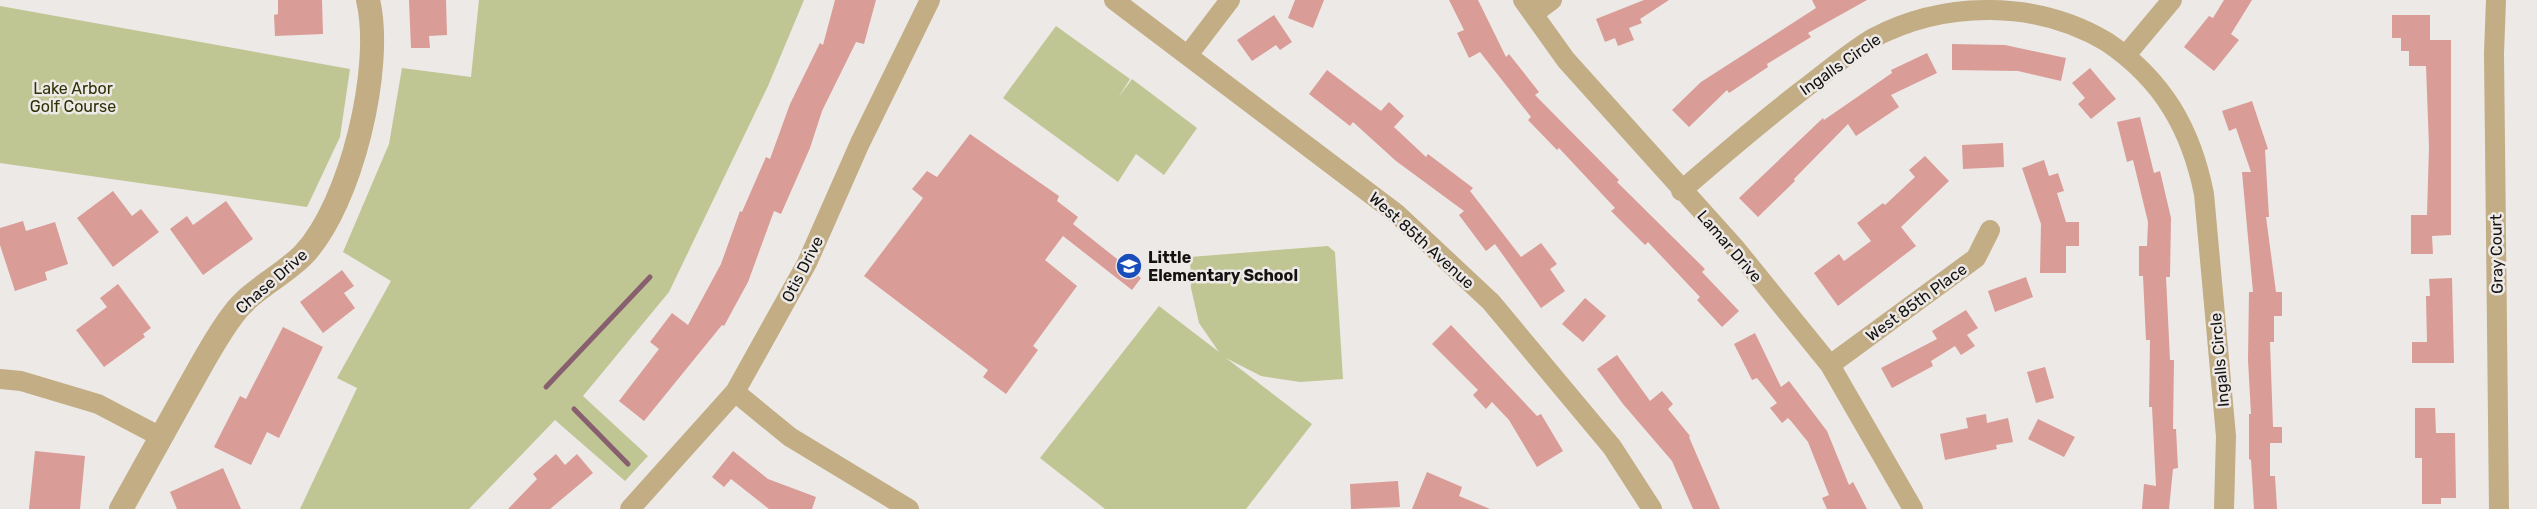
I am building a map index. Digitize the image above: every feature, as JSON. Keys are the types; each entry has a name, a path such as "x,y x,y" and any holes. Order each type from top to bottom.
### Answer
{"street":[{"name":"Chase Drive","path":"120,509 233,314 303,256 323,229 353,156 363,122 371,51 372,14 368,0"},
{"name":"Otis Drive","path":"630,509 735,393 807,263 860,142 930,0"},
{"name":"West 85th Avenue","path":"1114,0 1397,214 1491,302 1612,447 1652,509"},
{"path":"1188,55 1230,0"},
{"path":"1528,7 1552,0"},
{"path":"2126,55 2172,0"},
{"name":"Gray Court","path":"2496,0 2494,53 2499,509"},
{"name":"Ingalls Circle","path":"1681,191 1760,123 1873,38 1921,17 1982,6 2027,9 2046,14 2092,33 2126,55 2152,80 2184,127 2200,173 2204,194 2226,436 2224,509"},
{"name":"Lamar Drive","path":"1528,7 1566,60 1681,191 1736,249 1830,365 1913,509"},
{"name":"West 85th Place","path":"1830,365 1976,258 1990,230"},
{"path":"0,379 21,381 98,404 161,437"},
{"path":"735,393 790,437 909,509"}],"green space":[{"path":"479,0 804,0 768,86 669,292 583,396 648,456 625,481 555,420 469,509 300,509 357,388 337,378 391,281 343,252 389,144 402,68 471,77"},
{"name":"Lake Arbor Golf Course","path":"0,6 350,69 340,137 307,207 0,163"},
{"path":"1056,26 1130,79 1118,98 1132,79 1197,128 1164,175 1136,154 1118,182 1003,98"},
{"path":"1328,246 1335,252 1343,379 1300,382 1261,376 1226,358 1312,424 1246,509 1105,509 1040,458 1159,306 1219,352 1199,323 1191,288 1190,257"}],"building":[{"path":"278,0 322,0 323,34 275,36 274,15 278,14"},
{"path":"409,0 446,0 447,35 429,36 430,48 411,48"},
{"path":"835,0 876,0 864,44 856,42 822,111 810,148 781,214 774,211 748,282 724,326 722,325 644,421 619,401 659,349 650,342 672,313 688,325 721,264 740,211 742,212 766,157 770,159 790,104 820,43 823,45"},
{"path":"1295,0 1324,0 1313,28 1288,18"},
{"path":"1449,0 1478,0 1506,57 1509,54 1539,92 1535,95 1619,180 1617,182 1705,269 1702,272 1739,311 1722,327 1697,300 1700,297 1648,242 1645,245 1611,211 1615,208 1559,148 1557,150 1528,120 1531,117 1480,52 1469,58 1457,33 1464,30"},
{"path":"1644,0 1669,0 1640,19 1642,23 1629,28 1634,40 1618,46 1615,38 1605,42 1596,19"},
{"path":"1812,0 1867,0 1808,33 1811,37 1767,64 1768,67 1729,93 1727,90 1689,127 1672,110 1701,82 1816,8"},
{"path":"2224,0 2252,0 2231,34 2239,40 2214,71 2184,47 2209,16 2213,18"},
{"path":"1274,15 1292,42 1280,50 1276,45 1252,61 1237,40"},
{"path":"2392,15 2430,15 2430,40 2451,40 2451,235 2432,236 2433,254 2411,254 2411,215 2427,215 2429,147 2426,66 2409,66 2409,51 2401,51 2401,38 2392,38"},
{"path":"1952,44 2005,45 2066,58 2061,81 2018,71 1952,70"},
{"path":"1927,53 1937,73 1891,95 1899,107 1856,136 1848,124 1758,217 1739,198 1823,118 1824,120 1892,73 1891,70"},
{"path":"2090,68 2116,99 2091,119 2078,104 2085,98 2072,83"},
{"path":"1327,70 1381,111 1389,102 1404,116 1394,127 1426,157 1428,154 1473,188 1470,191 1521,257 1541,243 1557,264 1550,269 1565,291 1541,308 1495,244 1486,251 1459,215 1464,211 1396,161 1353,122 1350,126 1309,94"},
{"path":"2252,101 2268,149 2265,150 2269,217 2266,217 2276,292 2282,292 2282,316 2274,316 2274,342 2270,342 2273,427 2282,427 2282,443 2270,443 2270,476 2275,476 2277,509 2254,509 2251,460 2249,459 2249,414 2251,414 2248,360 2249,292 2253,292 2242,172 2251,172 2236,128 2229,131 2222,111"},
{"path":"2140,117 2154,173 2160,171 2171,218 2170,277 2166,277 2170,360 2174,360 2173,429 2176,429 2178,468 2173,469 2169,509 2142,509 2144,484 2156,486 2152,407 2149,407 2150,340 2146,340 2143,276 2139,276 2139,246 2147,246 2148,222 2133,160 2127,162 2117,122"},
{"path":"970,134 1059,196 1057,201 1078,217 1073,224 1141,278 1132,290 1063,236 1045,260 1077,286 1033,346 1038,350 1006,394 983,377 988,370 864,276 923,198 912,189 927,171 937,177"},
{"path":"2003,143 2004,167 1963,169 1962,145"},
{"path":"1925,156 1949,181 1901,227 1916,246 1838,306 1814,273 1839,254 1844,261 1871,241 1857,223 1883,203 1885,205 1915,177 1909,170"},
{"path":"2044,160 2049,176 2058,173 2064,191 2057,193 2066,222 2079,222 2079,246 2066,246 2066,273 2040,273 2041,224 2022,168"},
{"path":"113,191 132,216 141,209 159,232 113,267 77,218"},
{"path":"226,201 253,239 203,275 170,229 187,216 193,225"},
{"path":"23,221 26,231 55,222 68,264 45,272 47,280 15,291 0,245 0,228"},
{"path":"342,270 354,286 344,293 355,308 323,333 300,302"},
{"path":"2026,277 2033,297 1995,312 1988,291"},
{"path":"2452,278 2454,363 2412,363 2412,342 2427,342 2426,296 2430,296 2429,279"},
{"path":"118,284 151,328 143,334 145,337 104,367 76,330 107,307 100,298"},
{"path":"1585,298 1606,316 1583,342 1562,324"},
{"path":"1966,310 1978,328 1967,335 1975,346 1961,355 1955,346 1931,361 1933,366 1892,388 1881,368 1937,339 1932,331"},
{"path":"1451,325 1537,416 1541,414 1563,451 1537,467 1509,420 1492,402 1486,409 1473,395 1478,390 1432,344"},
{"path":"283,327 323,347 279,438 267,432 251,465 214,447 240,396 246,399"},
{"path":"1755,333 1781,387 1789,381 1827,431 1849,485 1853,482 1867,509 1827,509 1822,498 1829,495 1808,442 1788,418 1782,423 1770,408 1777,403 1757,378 1752,380 1734,344"},
{"path":"1617,355 1650,401 1662,391 1673,404 1668,409 1690,436 1720,509 1693,509 1672,461 1623,404 1597,369"},
{"path":"2045,367 2054,398 2036,403 2027,372"},
{"path":"2415,408 2435,408 2436,433 2455,433 2456,498 2441,498 2441,504 2422,504 2422,458 2415,458"},
{"path":"1986,414 1987,423 2008,418 2013,442 1996,445 1997,449 1945,460 1940,434 1968,428 1966,418"},
{"path":"2038,419 2075,437 2064,457 2028,439"},
{"path":"35,451 85,456 80,509 29,509"},
{"path":"733,451 768,479 816,497 812,509 769,509 731,479 724,487 712,477"},
{"path":"556,454 565,465 577,454 593,473 550,509 508,509 537,479 533,474"},
{"path":"223,468 241,509 177,509 170,492"},
{"path":"1427,472 1462,487 1459,496 1490,509 1412,509"},
{"path":"1398,481 1400,507 1351,509 1350,484"}],"waterway":[{"path":"546,387 650,277"},
{"path":"574,409 628,464"}],"place":[{"name":"Little Elementary School","path":"1129,266"}]}
